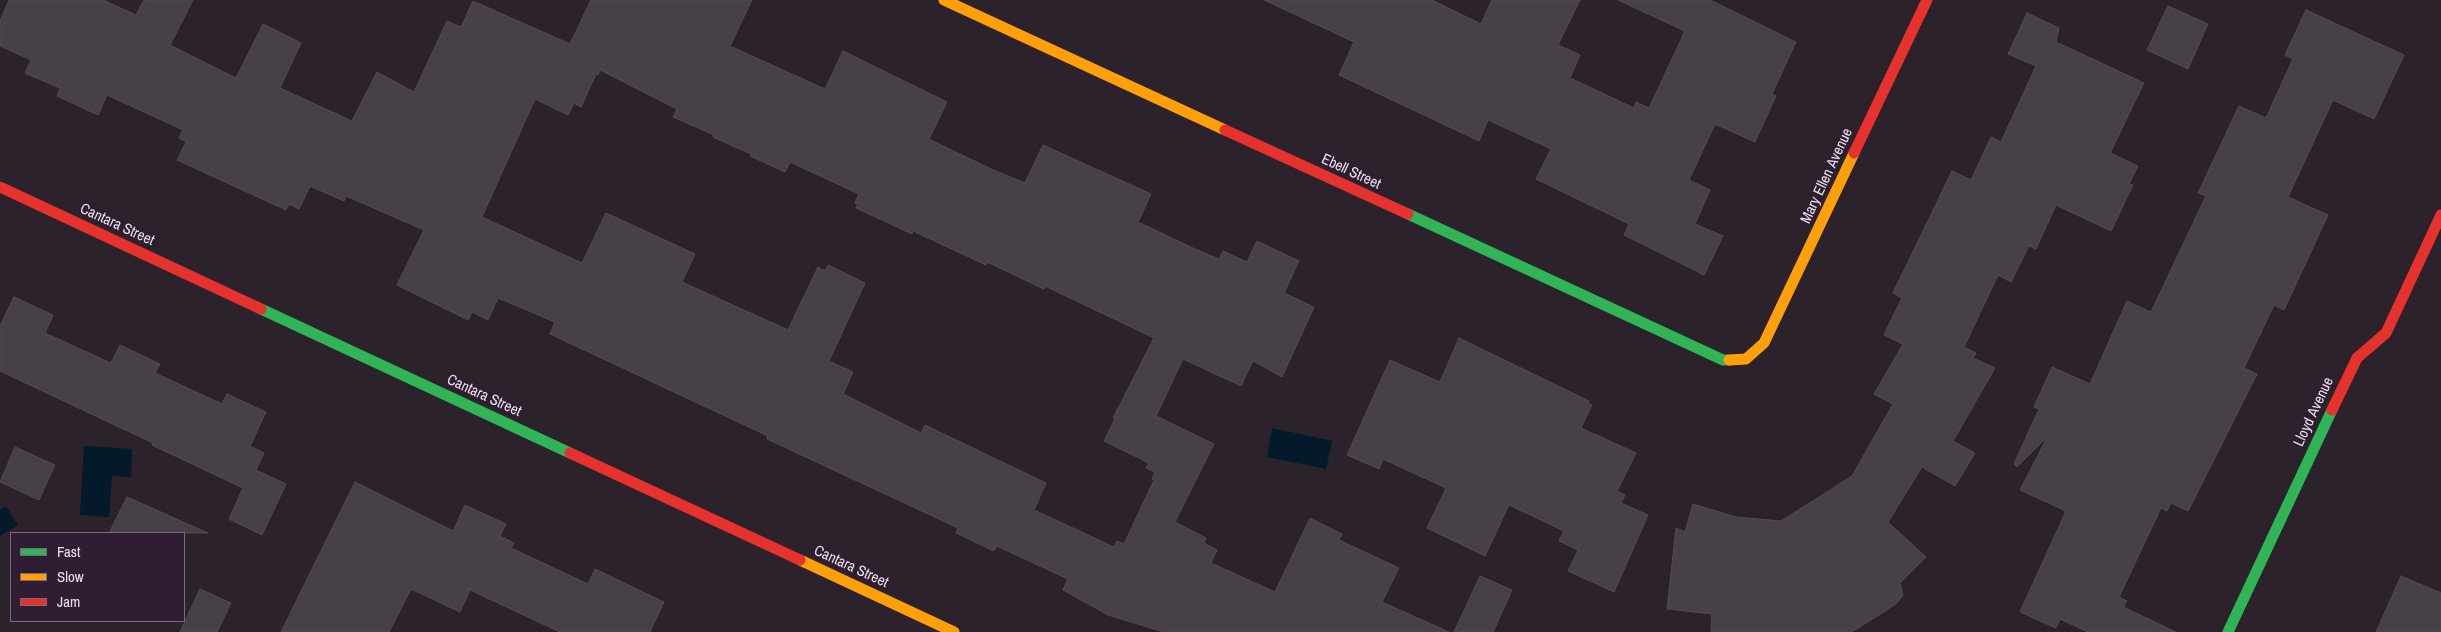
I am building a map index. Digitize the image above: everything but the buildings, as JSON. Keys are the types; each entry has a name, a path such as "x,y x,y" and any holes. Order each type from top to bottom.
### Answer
{"street":[{"name":"Ebell Street","path":"944,0 1723,360 1746,359"},
{"name":"Mary Ellen Avenue","path":"1746,359 1764,343 1927,0"},
{"name":"Cantara Street","path":"0,187 954,632"},
{"name":"Lloyd Avenue","path":"2228,632 2357,358 2386,333 2441,215"}],"water":[{"path":"1272,428 1332,441 1326,469 1267,457"},
{"path":"84,446 132,449 131,477 112,476 109,517 80,515"},
{"path":"6,506 18,525 0,536 0,509"}],"traffic: fast":[{"path":"1408,214 1723,360 1729,360"},
{"path":"261,309 570,453"},
{"path":"2228,632 2332,410"}],"traffic: slow":[{"path":"944,0 1225,130"},
{"path":"1729,360 1746,359 1764,343 1854,153"},
{"path":"800,560 954,632"}],"traffic: jam":[{"path":"1854,153 1927,0"},
{"path":"1225,130 1408,214"},
{"path":"0,187 261,309"},
{"path":"2332,410 2357,358 2386,333 2441,215"},
{"path":"570,453 800,560"}]}
